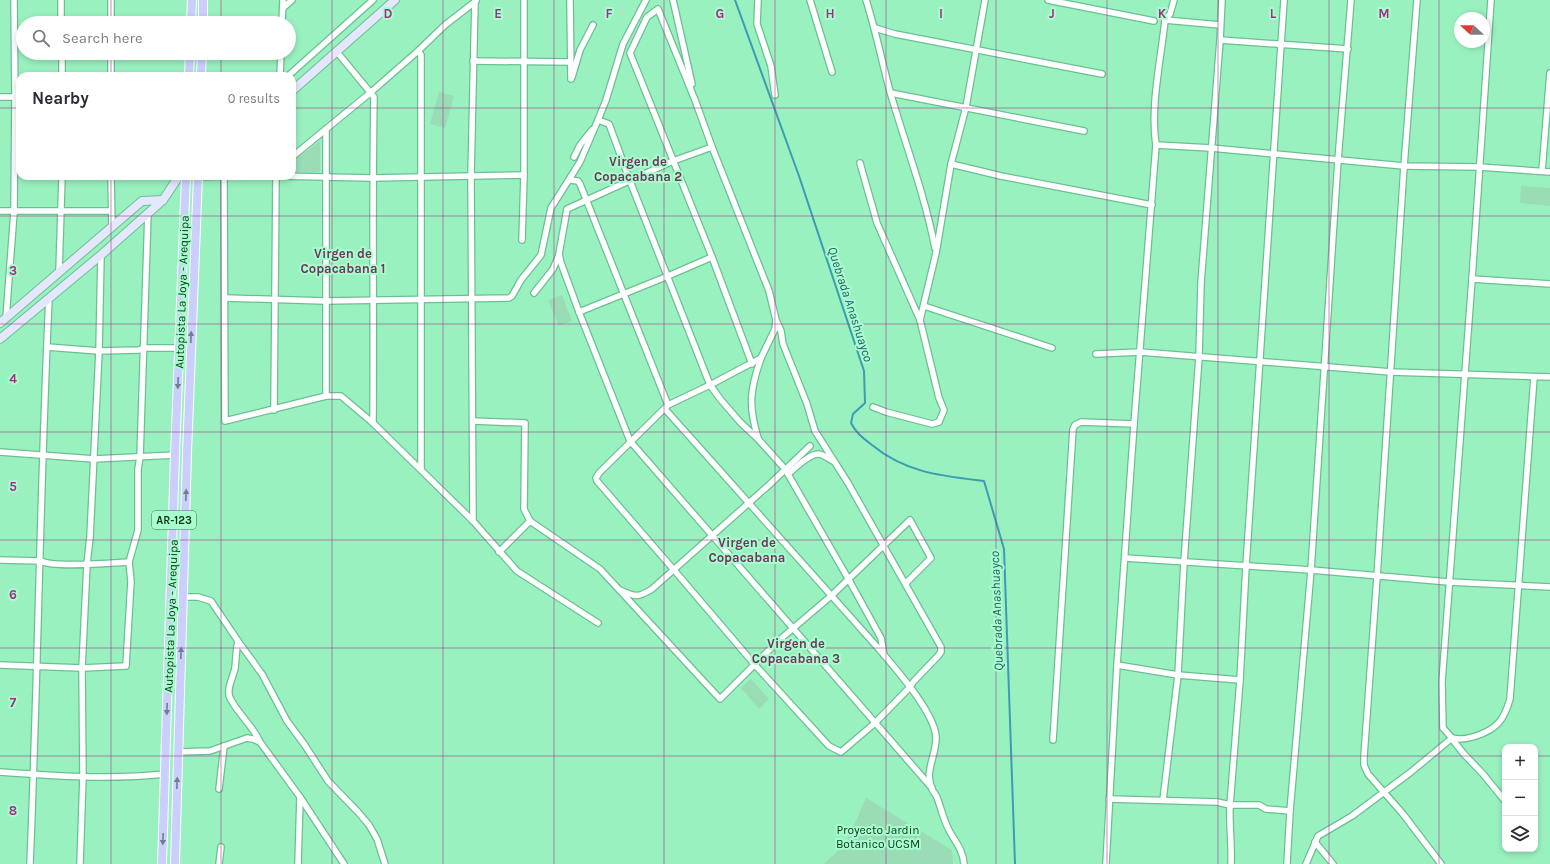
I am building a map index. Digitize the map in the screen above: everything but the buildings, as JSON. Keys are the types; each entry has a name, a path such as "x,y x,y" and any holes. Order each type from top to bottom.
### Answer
{"main road":[{"path":"191,16 192,0"},
{"path":"203,0 203,16"},
{"path":"189,72 190,60"},
{"path":"201,72 202,60"},
{"name":"Autopista La Joya - Arequipa","path":"162,864 175,455 186,180"},
{"name":"Autopista La Joya - Arequipa","path":"175,864 187,453 198,180"}],"street":[{"path":"14,0 16,48"},
{"path":"61,0 62,16"},
{"path":"110,0 111,16"},
{"path":"282,16 283,0"},
{"path":"283,8 292,0"},
{"path":"292,72 373,0"},
{"path":"296,88 395,0"},
{"path":"522,240 524,175 524,0"},
{"path":"570,0 571,79 576,68 580,50 593,25"},
{"path":"225,298 325,301 509,298 512,296 521,280 540,258 551,208 580,162 606,100 623,44 646,0"},
{"path":"673,0 695,100"},
{"path":"758,0 757,24 771,66 775,95"},
{"path":"810,0 832,72"},
{"path":"866,0 875,28 891,93 929,217 936,253"},
{"path":"920,320 936,253 951,164 966,107 985,0"},
{"path":"1048,0 1154,21"},
{"path":"1106,864 1117,665 1156,145 1154,133 1156,100 1165,20 1170,14 1174,0"},
{"path":"1163,800 1178,675 1184,562 1199,357 1201,282 1222,0"},
{"path":"1231,864 1232,848 1229,823 1230,805 1240,680 1246,566 1284,0"},
{"path":"1288,864 1290,811 1311,570 1338,160 1351,0"},
{"path":"1417,0 1404,166 1364,765 1368,774 1384,791 1441,864"},
{"path":"1491,0 1442,682 1444,728 1463,753 1502,797"},
{"path":"296,154 370,93 445,25 475,1"},
{"path":"473,521 471,175 475,1"},
{"path":"752,364 712,257 630,53 647,17 658,9 769,291 776,320 781,331 783,344 807,404 811,424 885,546 941,647 941,652 938,656 910,687 875,723 841,752 829,746 755,665 596,478 630,441 666,407 752,364 761,358"},
{"path":"1165,20 1220,25"},
{"path":"875,28 895,34 1102,74"},
{"path":"1220,40 1348,50"},
{"path":"418,51 421,55 421,469"},
{"path":"337,52 374,97 372,178 374,300 373,423"},
{"path":"16,60 17,72"},
{"path":"62,60 62,72"},
{"path":"111,60 111,72"},
{"path":"280,72 281,60"},
{"path":"473,61 570,62"},
{"path":"1542,171 1550,73"},
{"path":"891,93 1084,131"},
{"path":"0,97 16,97"},
{"path":"574,157 580,145 597,122"},
{"path":"597,122 609,124 710,385 740,422 758,439 786,472 881,638 884,655"},
{"path":"326,129 326,396"},
{"path":"1156,145 1211,148 1404,166 1479,167 1550,172"},
{"path":"534,293 552,269 559,254 567,209 673,161 712,147"},
{"path":"3,320 14,212 16,154"},
{"path":"860,163 877,223 920,320 939,398 944,410 940,422 932,424 886,412 874,407"},
{"path":"951,164 1001,176 1152,206"},
{"path":"296,176 372,178 524,175"},
{"path":"59,272 62,180"},
{"path":"111,180 112,227"},
{"path":"0,339 101,255 163,200 176,180"},
{"path":"223,180 225,422 326,396 341,396 373,423 421,469 473,521 517,571 598,623"},
{"path":"274,410 276,180"},
{"path":"570,180 578,181 580,184 666,407 748,503 884,655 910,687 930,718 935,731 936,739 930,767 932,788"},
{"path":"3,320 142,202 163,200"},
{"path":"0,212 111,211"},
{"path":"0,665 82,668 126,666 131,588 129,562 138,525 137,484 140,456 148,213"},
{"path":"559,254 579,312 630,441 932,788 938,798 947,827 964,857 964,864"},
{"path":"80,864 83,777 82,668 99,351 101,255"},
{"path":"579,312 712,257"},
{"path":"1472,279 1550,284"},
{"path":"30,864 38,667 43,454 49,298"},
{"path":"924,306 1052,348"},
{"path":"758,439 753,421 751,394 755,375 761,358 774,334 776,320"},
{"path":"47,347 99,351 139,350 144,348 179,348"},
{"path":"1096,354 1140,352 1391,372 1550,377"},
{"path":"1452,738 1459,740 1468,739 1488,732 1496,727 1507,709 1510,699 1534,377"},
{"path":"473,421 525,423 524,509 530,521 600,569 720,699 777,642 849,580 910,520 931,558 906,583"},
{"path":"1053,740 1073,429 1081,422 1134,424"},
{"path":"786,472 810,446"},
{"path":"0,452 94,459 175,455"},
{"path":"616,588 629,595 639,596 652,589 748,503 786,472 818,454 835,462"},
{"path":"499,552 530,521"},
{"path":"1125,558 1311,570 1377,577 1449,582 1550,587"},
{"path":"0,560 41,561 46,564 129,562"},
{"path":"183,597 198,597 211,602 262,674 287,721 298,735 328,782 369,825 377,839 385,864"},
{"path":"238,640 234,670 230,685 230,698 300,797 344,864"},
{"path":"1117,665 1178,675 1240,680"},
{"path":"178,752 210,751 247,738 260,742"},
{"path":"1306,864 1318,836 1352,816 1411,772 1452,738"},
{"path":"219,789 224,746"},
{"path":"0,772 83,777 165,774"},
{"path":"298,864 300,797"},
{"path":"1109,798 1217,802 1230,805 1259,805 1266,809 1290,811"},
{"path":"1315,842 1333,864"},
{"path":"220,864 221,847"}],"green space":[{"path":"439,92 454,96 445,128 430,124"},
{"path":"320,141 320,172 296,172 296,159"},
{"path":"1521,186 1550,188 1550,206 1520,203"},
{"path":"562,295 572,321 559,326 548,300"},
{"path":"751,679 769,699 759,709 741,688"},
{"name":"Proyecto Jardin Botanico UCSM","path":"866,798 952,850 953,864 824,864 846,843"}],"waterway":[{"name":"Quebrada Anashuayco","path":"735,0 799,176 864,371 865,403 853,414 851,423 853,427 857,433 898,462 925,472 984,481 1004,549 1015,864"}],"district":[{"name":"Virgen de Copacabana 2","path":"638,168"},
{"name":"Virgen de Copacabana 1","path":"343,260"},
{"name":"Virgen de Copacabana","path":"747,550"},
{"name":"Virgen de Copacabana 3","path":"796,650"}]}
